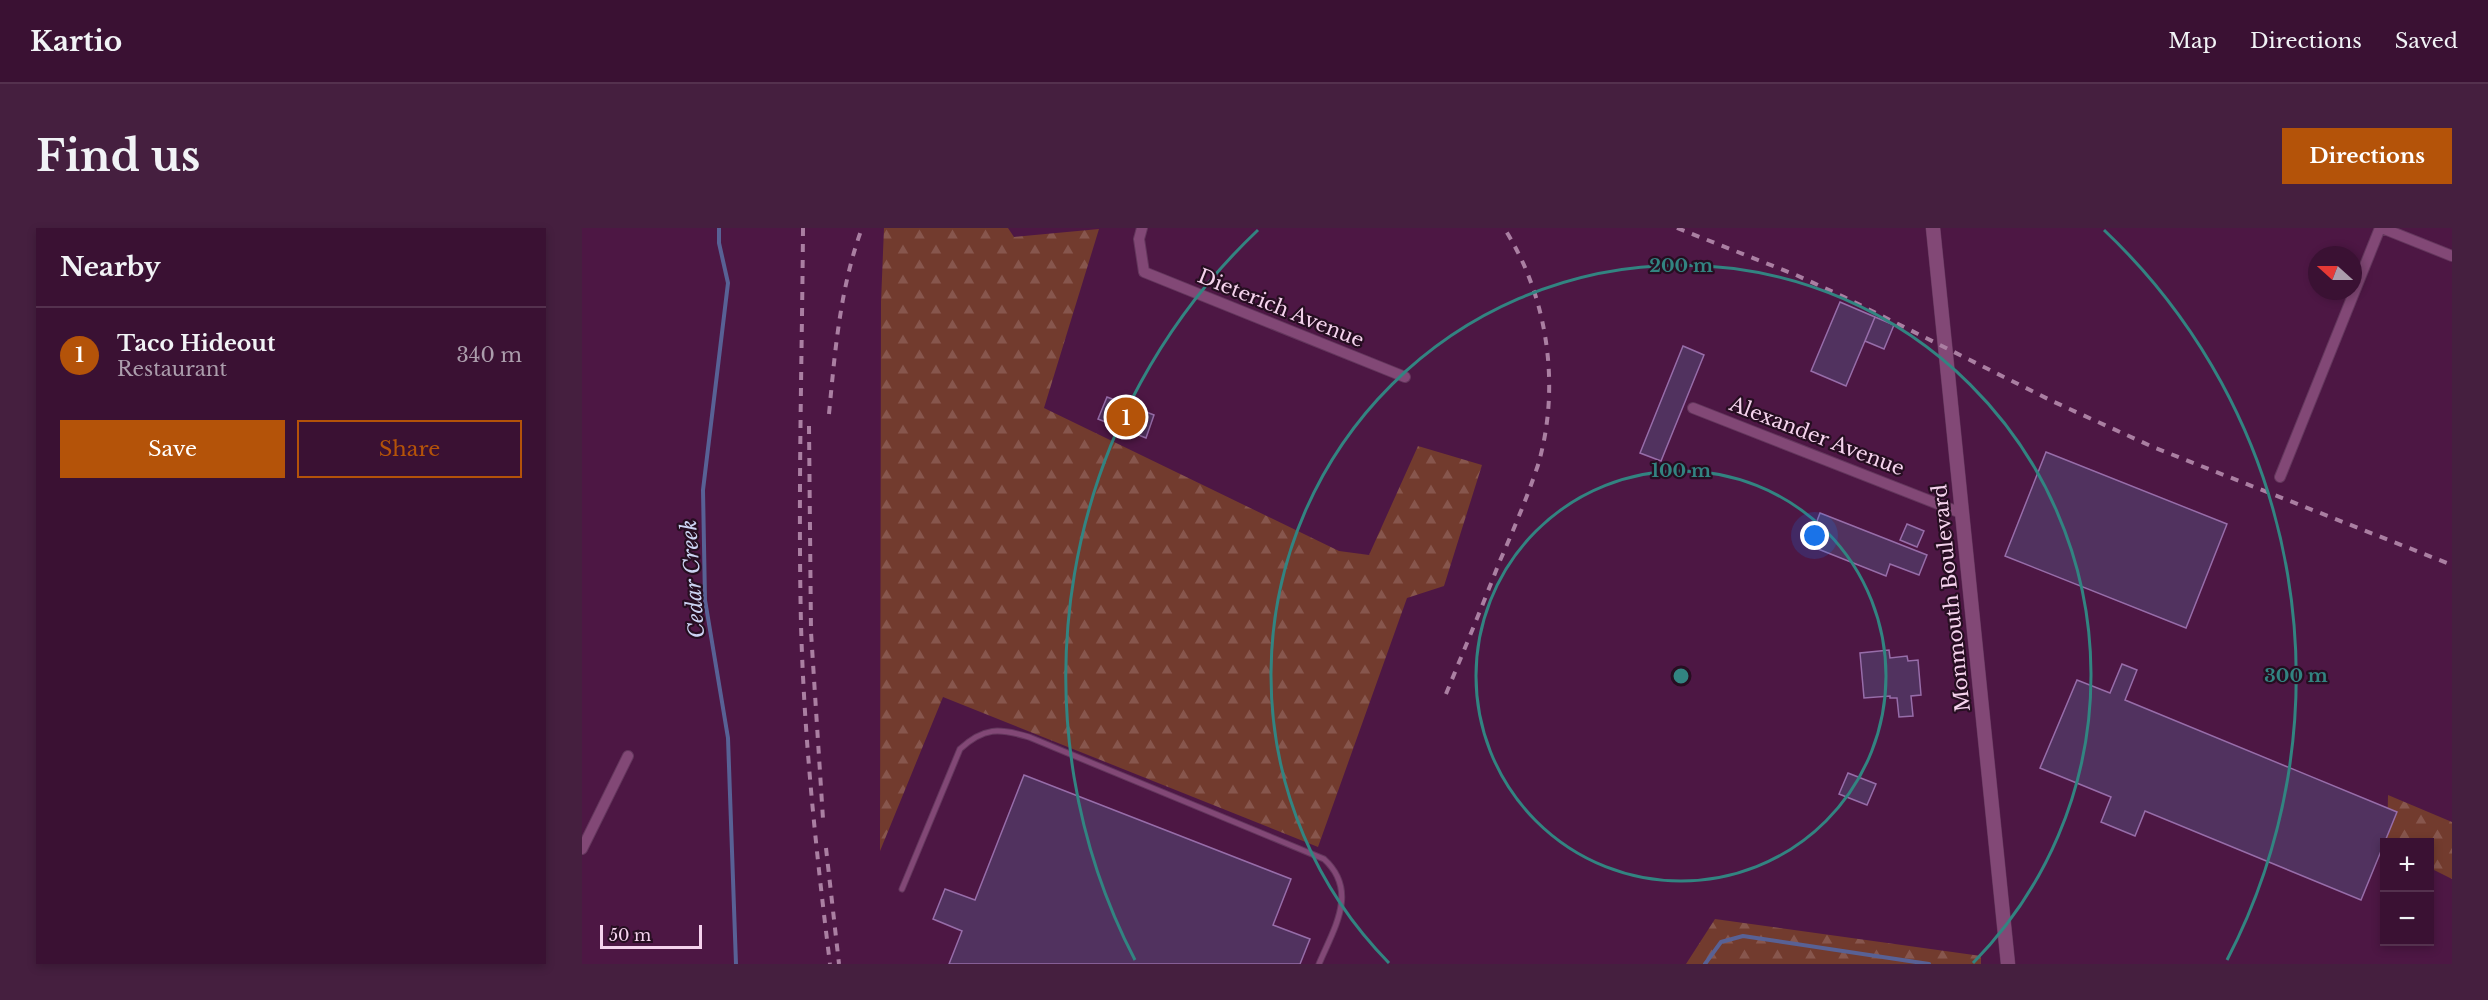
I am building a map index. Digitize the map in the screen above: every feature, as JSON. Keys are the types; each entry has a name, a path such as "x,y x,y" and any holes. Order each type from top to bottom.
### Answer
{"street":[{"name":"Dieterich Avenue","path":"1142,228 1139,238 1144,272 1405,377"},
{"name":"Monmouth Boulevard","path":"1933,228 2008,964"},
{"path":"2280,477 2381,228 2452,256"},
{"name":"Alexander Avenue","path":"1693,408 1961,513"},
{"path":"582,849 628,756"}],"lane":[{"path":"902,889 960,749 971,739 985,732 1008,731 1029,736 1324,859 1339,878 1343,892 1341,912 1319,964"}],"green space":[{"path":"884,228 1008,228 1014,237 1099,229 1044,408 1339,551 1369,555 1418,446 1482,465 1444,586 1407,598 1318,847 943,697 880,851 881,302"},
{"path":"2388,795 2452,822 2452,879 2434,870 2434,838 2387,838"},
{"path":"1715,919 1981,956 1981,964 1686,964"}],"building":[{"path":"1840,302 1875,317 1846,386 1811,371"},
{"path":"1875,317 1894,325 1884,349 1865,341"},
{"path":"1683,346 1704,355 1661,461 1640,453"},
{"path":"1107,397 1154,415 1146,438 1098,419"},
{"path":"2046,452 2227,524 2186,628 2005,556"},
{"path":"1820,513 1927,555 1919,575 1890,564 1886,576 1808,545"},
{"path":"1907,524 1924,531 1917,547 1900,540"},
{"path":"1889,650 1890,658 1907,656 1908,661 1918,660 1921,695 1911,696 1913,716 1899,717 1897,698 1890,698 1890,696 1864,698 1860,653"},
{"path":"2122,664 2137,670 2125,700 2397,812 2386,838 2380,838 2380,854 2361,900 2145,811 2135,836 2101,822 2111,797 2040,768 2077,680 2110,693"},
{"path":"1848,773 1876,784 1867,805 1839,794"},
{"path":"1024,775 1291,879 1273,925 1310,939 1300,964 949,964 962,931 933,919 945,889 975,900"}],"waterway":[{"name":"Cedar Creek","path":"719,228 719,243 728,283 703,490 705,600 728,738 736,964"},
{"path":"1705,964 1721,942 1743,936 1929,964"}],"railway":[{"path":"803,228 801,624 811,794 830,964"},
{"path":"829,414 843,297 862,228"},
{"path":"1446,694 1525,502 1538,465 1549,405 1549,374 1540,312 1531,283 1504,228"},
{"path":"1677,228 1796,275 1844,297 2052,401 2153,447 2452,565"},
{"path":"809,426 811,632 823,819"},
{"path":"826,848 839,964"}],"place":[{"name":"Taco Hideout","path":"1126,417"}]}
